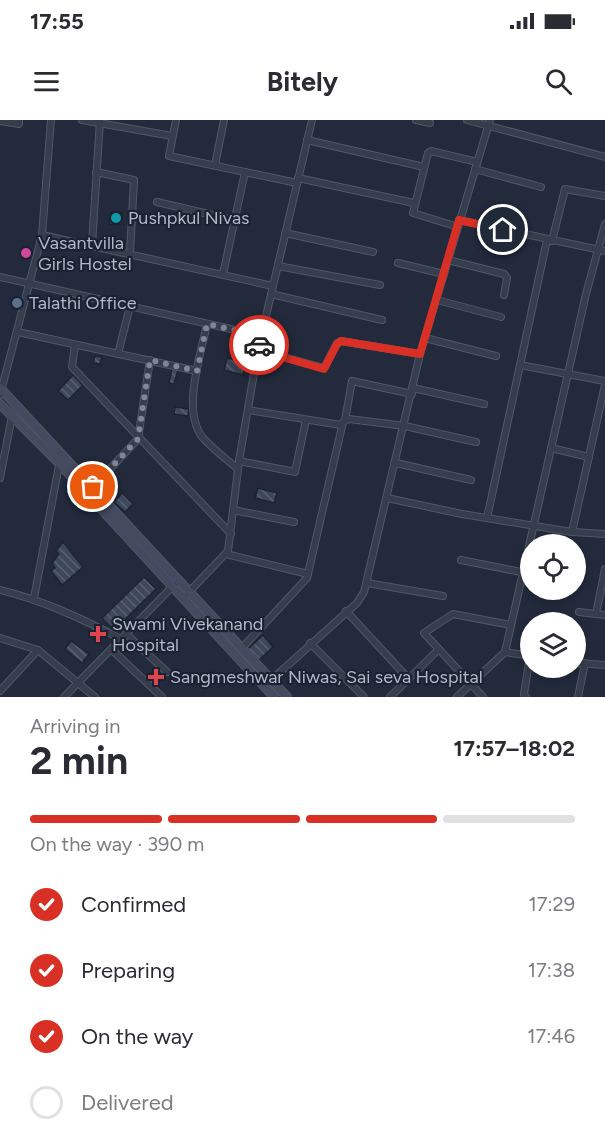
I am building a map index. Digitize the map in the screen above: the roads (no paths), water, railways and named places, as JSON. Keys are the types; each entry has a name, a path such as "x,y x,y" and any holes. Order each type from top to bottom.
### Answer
{"main road":[{"path":"1,391 182,599 268,683 287,697"},
{"path":"0,404 93,487 242,648 268,683 274,697"}],"street":[{"path":"0,122 19,124 20,120"},
{"path":"1,391 42,235 51,120"},
{"path":"82,120 124,124 172,136"},
{"path":"176,120 169,156 414,203"},
{"path":"215,165 224,120"},
{"path":"182,599 226,554 231,534 239,461 258,350 312,120"},
{"path":"416,120 430,123"},
{"path":"466,120 489,123 605,157"},
{"path":"92,245 100,122"},
{"path":"268,683 357,603 366,583 405,426 420,354 489,123"},
{"path":"307,140 424,167"},
{"path":"541,187 431,151 428,153 412,210 415,215 602,251"},
{"path":"96,172 134,180 130,253"},
{"path":"223,274 244,172"},
{"path":"487,518 520,365 565,189 605,196"},
{"path":"157,202 234,220"},
{"path":"530,534 568,375 602,251 604,227"},
{"path":"285,233 373,252"},
{"path":"42,235 273,286"},
{"path":"448,260 504,274 507,278 504,295"},
{"path":"398,263 444,274"},
{"path":"278,266 380,285"},
{"path":"0,278 262,336"},
{"path":"271,294 382,320"},
{"path":"437,300 501,316"},
{"path":"118,354 130,306"},
{"path":"207,324 197,371 192,419 202,437 238,469"},
{"path":"18,332 197,371"},
{"path":"425,338 496,356"},
{"path":"258,350 324,369 337,344 341,341 420,354"},
{"path":"75,345 72,367 138,439 231,534"},
{"path":"93,487 138,439 150,360"},
{"path":"520,365 605,383 572,532"},
{"path":"242,648 303,585 308,574 352,381 484,404"},
{"path":"248,410 306,420 405,426 476,442"},
{"path":"0,478 12,416"},
{"path":"239,461 295,472 306,420"},
{"path":"551,448 589,457"},
{"path":"34,598 61,458"},
{"path":"396,463 471,480"},
{"path":"387,498 532,526 605,534"},
{"path":"233,510 294,522"},
{"path":"226,554 308,574"},
{"path":"461,560 520,572"},
{"path":"596,614 605,572"},
{"path":"64,697 178,580"},
{"path":"457,697 505,652 520,581"},
{"path":"366,583 443,596"},
{"path":"0,590 34,598 123,636 167,672"},
{"path":"346,611 408,678"},
{"path":"586,613 605,615"},
{"path":"483,697 437,651 424,633 453,614 511,624"},
{"path":"0,639 38,650 95,697"},
{"path":"310,643 364,697"},
{"path":"111,649 162,697"},
{"path":"1,688 38,650"},
{"path":"390,697 437,651"},
{"path":"505,652 520,654"},
{"path":"586,663 605,665"},
{"path":"526,697 524,693 527,678"},
{"path":"578,697 582,678"}],"place":[{"name":"Pushpkul Nivas","path":"116,218"},
{"name":"Vasantvilla Girls Hostel","path":"26,253"},
{"name":"Talathi Office","path":"17,303"},
{"name":"Swami Vivekanand Hospital","path":"98,634"},
{"name":"Sangmeshwar Niwas, Sai seva Hospital","path":"156,677"}]}
